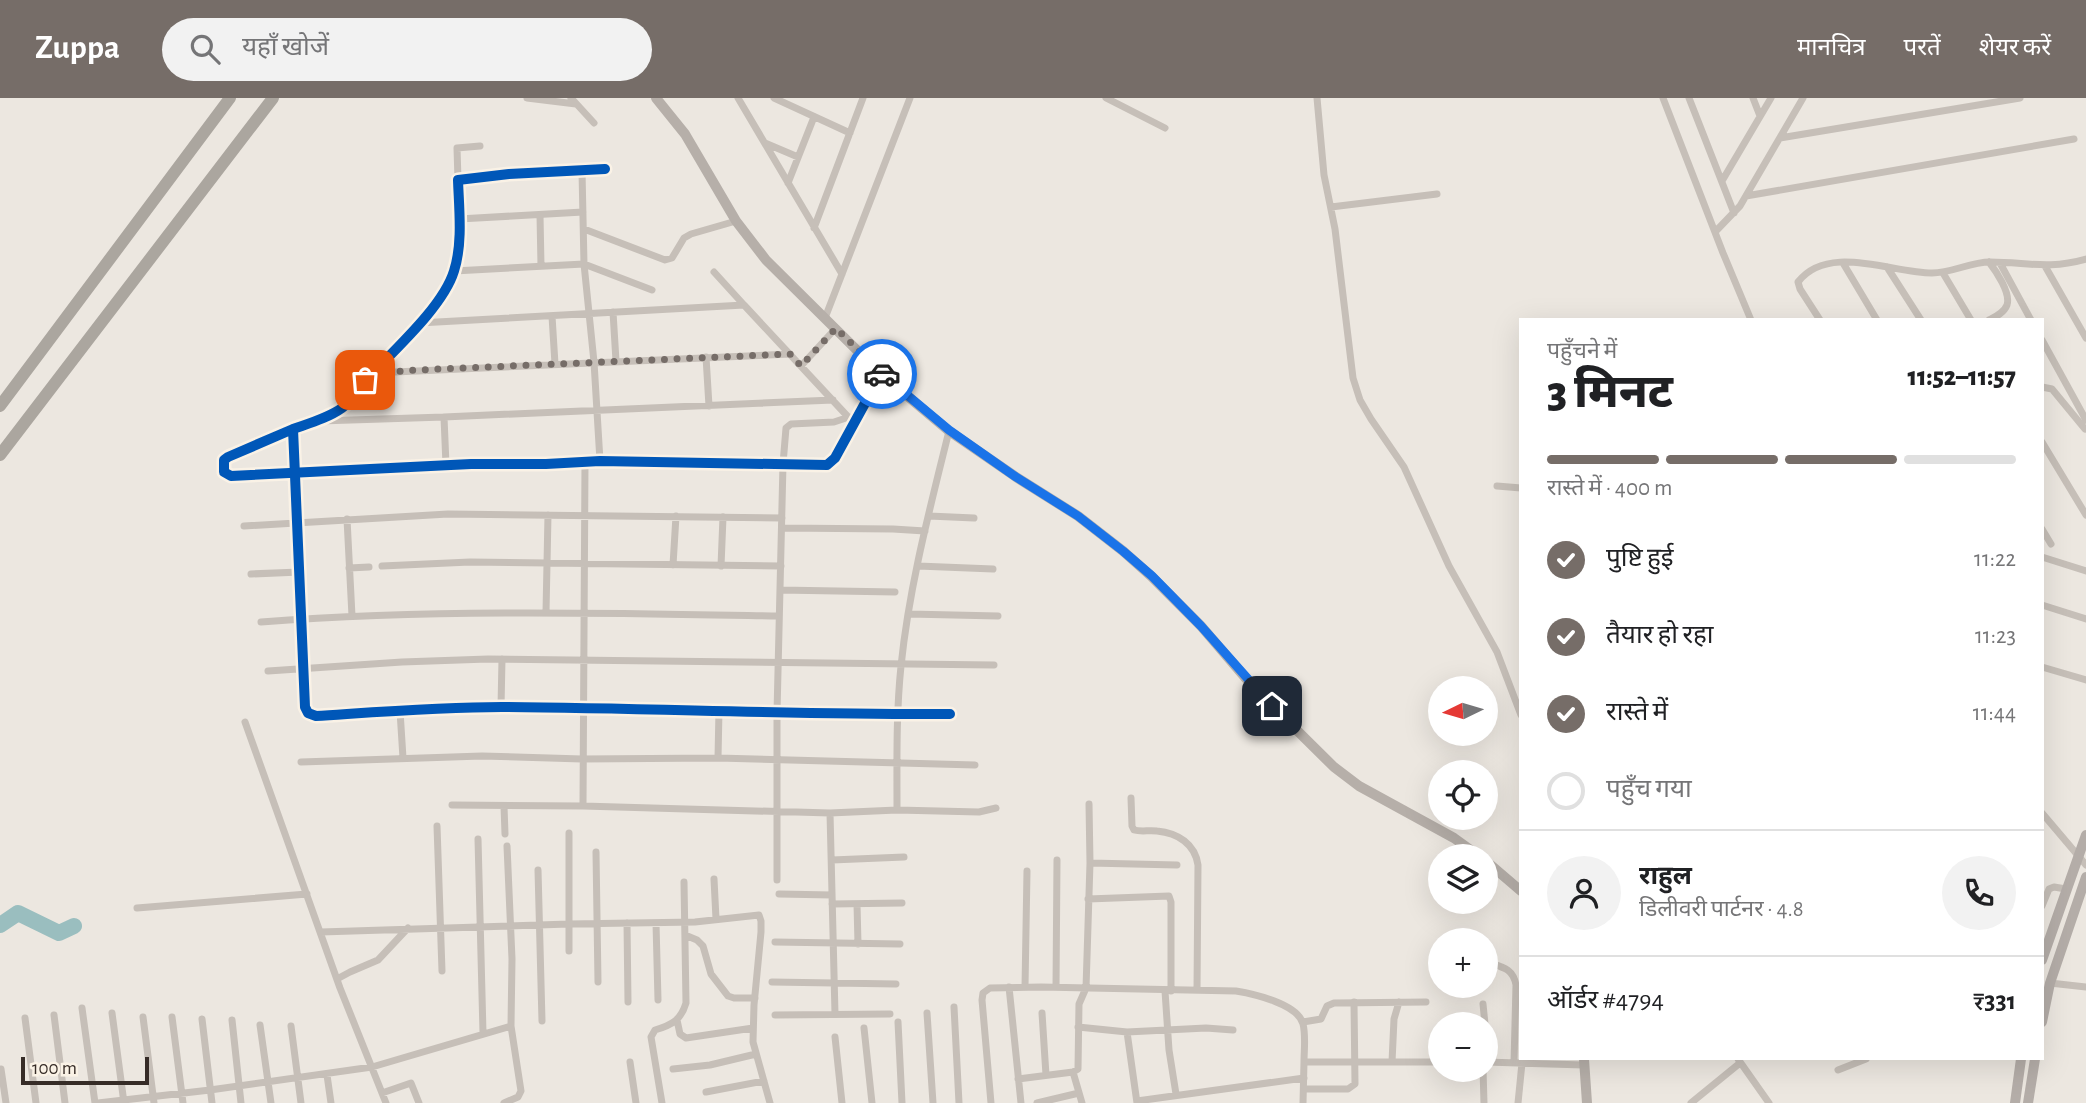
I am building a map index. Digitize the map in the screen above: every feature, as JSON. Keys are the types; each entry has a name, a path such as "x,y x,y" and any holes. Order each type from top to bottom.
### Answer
{"highway":[{"path":"0,406 230,98"},
{"path":"0,455 273,98"}],"main road":[{"path":"656,98 685,134 736,221 766,260 881,374 949,430 1078,516 1152,576 1201,626 1263,697 1334,767 1359,786 1462,844"},
{"path":"2045,943 2066,889 2082,861 2086,835"},
{"path":"1498,871 1519,889"},
{"path":"2044,1017 2058,984 2086,877"},
{"path":"2015,1103 2021,1060"},
{"path":"2028,1103 2035,1060"},
{"path":"1584,1062 1587,1103"}],"street":[{"path":"527,98 573,101 594,123"},
{"path":"738,98 842,274"},
{"path":"774,98 850,134"},
{"path":"814,228 863,98"},
{"path":"825,318 910,98"},
{"path":"1106,98 1165,128"},
{"path":"1317,98 1324,175 1343,289 1352,368 1360,400 1404,467 1449,566 1482,622 1518,698"},
{"path":"1663,98 1750,318"},
{"path":"1689,98 1734,214"},
{"path":"1753,98 1760,116"},
{"path":"1722,181 1771,98"},
{"path":"1715,232 1734,214 1746,196 1803,98"},
{"path":"1780,138 2020,98"},
{"path":"788,183 814,117"},
{"path":"1746,196 2074,139"},
{"path":"764,143 798,157"},
{"path":"480,146 457,148 458,250 454,271 446,290 342,408 228,457 224,460 224,471 231,476 446,465 600,461 827,465 835,458 852,420 881,374"},
{"path":"458,180 509,174 605,169"},
{"path":"582,171 584,264 600,461"},
{"path":"1331,207 1437,194"},
{"path":"459,219 583,212"},
{"path":"540,215 541,266"},
{"path":"584,229 668,260 684,238 736,221"},
{"path":"1819,318 1798,282 1816,267 1843,263 1943,273 1989,262 2045,266 2086,259"},
{"path":"1989,262 2007,299 2007,306 1992,318"},
{"path":"1843,263 1876,318"},
{"path":"2000,263 2031,318"},
{"path":"454,271 584,264 652,290"},
{"path":"2045,266 2086,338"},
{"path":"1887,267 1920,318"},
{"path":"715,272 852,420"},
{"path":"1943,273 1970,318"},
{"path":"419,323 744,304"},
{"path":"613,312 616,361"},
{"path":"552,316 555,364"},
{"path":"801,366 836,328"},
{"path":"2044,344 2085,424"},
{"path":"373,373 790,354"},
{"path":"706,357 709,405"},
{"path":"2044,387 2052,389 2085,424"},
{"path":"316,421 833,400"},
{"path":"444,417 446,465"},
{"path":"777,880 776,760 786,428 852,420"},
{"path":"293,429 305,707 312,716 501,707 950,714"},
{"path":"897,810 897,714 901,665 925,531 949,430"},
{"path":"2044,445 2085,510"},
{"path":"583,806 585,462"},
{"path":"1497,486 1519,488"},
{"path":"244,526 448,514 782,518"},
{"path":"546,612 548,515"},
{"path":"673,565 676,516"},
{"path":"929,516 974,518"},
{"path":"721,566 723,517"},
{"path":"346,519 352,616"},
{"path":"782,528 925,531"},
{"path":"2044,532 2051,544"},
{"path":"2044,558 2086,570"},
{"path":"382,566 470,562 781,566"},
{"path":"918,566 993,569"},
{"path":"349,568 369,567"},
{"path":"251,574 300,572"},
{"path":"780,590 895,592"},
{"path":"2044,606 2086,620"},
{"path":"261,622 438,612 779,616"},
{"path":"909,614 998,616"},
{"path":"501,707 502,659"},
{"path":"268,671 402,662 502,659 994,666"},
{"path":"2044,668 2086,680"},
{"path":"718,758 719,710"},
{"path":"400,711 403,758"},
{"path":"245,722 386,1103"},
{"path":"301,762 482,757 718,758 975,765"},
{"path":"1131,798 1134,830 1177,836 1191,845 1196,855 1197,990"},
{"path":"1018,1079 1073,1072 1078,1066 1079,1004 1086,988 1089,804"},
{"path":"452,805 830,813 897,810 979,811 996,808"},
{"path":"504,806 505,834"},
{"path":"830,813 835,1014"},
{"path":"2044,815 2082,861"},
{"path":"437,826 442,971"},
{"path":"569,833 569,951"},
{"path":"478,839 482,1033"},
{"path":"504,1103 518,1097 520,1091 511,1026 512,959 507,846"},
{"path":"596,852 598,982"},
{"path":"832,860 904,858"},
{"path":"1056,987 1057,860"},
{"path":"1090,863 1177,865"},
{"path":"538,870 542,1021"},
{"path":"1025,987 1027,871"},
{"path":"714,879 716,919"},
{"path":"662,1103 651,1037 655,1030 668,1027 677,1020 685,1003 684,882"},
{"path":"2044,901 2049,889 2066,889"},
{"path":"138,908 307,894"},
{"path":"779,894 832,895"},
{"path":"1088,899 1169,896 1167,1030 1176,1094"},
{"path":"832,904 902,903"},
{"path":"857,904 858,944"},
{"path":"321,932 684,922 759,915 761,932 753,1042 770,1103"},
{"path":"627,923 628,1002"},
{"path":"656,923 658,1000"},
{"path":"338,979 379,960 408,928"},
{"path":"685,935 703,946 711,975 728,996 755,998"},
{"path":"775,942 900,944"},
{"path":"1498,965 1514,975 1516,985 1518,1103"},
{"path":"772,982 896,984"},
{"path":"2058,984 2086,987"},
{"path":"1009,987 1021,1103"},
{"path":"991,1103 982,1000 986,990 1009,987 1237,990 1258,995 1297,1012 1303,1022 1303,1103"},
{"path":"1304,1089 1352,1087 1355,1080 1354,1002"},
{"path":"1392,1062 1394,1019 1399,1002"},
{"path":"1303,1022 1321,1019 1330,1004 1426,1002"},
{"path":"1483,1004 1484,1012"},
{"path":"82,1007 96,1103 153,1099 372,1067 511,1026"},
{"path":"954,1007 959,1103"},
{"path":"112,1013 124,1101"},
{"path":"927,1013 933,1103"},
{"path":"1042,1013 1046,1075"},
{"path":"54,1014 65,1103"},
{"path":"775,1015 890,1014"},
{"path":"143,1017 153,1099"},
{"path":"172,1017 183,1103"},
{"path":"25,1018 36,1103"},
{"path":"202,1019 212,1103"},
{"path":"232,1020 241,1103"},
{"path":"677,1020 680,1034 686,1038 753,1028"},
{"path":"898,1022 902,1103"},
{"path":"260,1025 271,1103"},
{"path":"291,1026 301,1103"},
{"path":"1079,1027 1127,1032 1206,1028 1233,1030"},
{"path":"864,1028 872,1103"},
{"path":"1127,1032 1137,1102 1176,1094 1304,1078"},
{"path":"835,1037 842,1103"},
{"path":"673,1069 710,1065 756,1054"},
{"path":"1838,1070 1863,1060"},
{"path":"1691,1103 1739,1061 1769,1103"},
{"path":"630,1062 636,1103"},
{"path":"1304,1062 1428,1062"},
{"path":"1498,1062 1584,1062"},
{"path":"1,1069 6,1103"},
{"path":"1073,1072 1082,1103"},
{"path":"327,1075 331,1103"},
{"path":"706,1092 764,1081"},
{"path":"1483,1082 1484,1103"},
{"path":"382,1093 411,1083 419,1103"},
{"path":"1039,1103 1079,1093"}],"waterway":[{"path":"0,925 18,913 59,933 74,926"}],"cycle path":[{"path":"605,169 509,174 458,180 459,249 454,271 439,299 346,405 337,412 293,429 305,707 308,713 316,716 502,707 950,714"},
{"path":"293,429 228,457 224,460 224,472 231,476 471,464 600,461 827,465 835,458 881,374"}],"way so far":[{"path":"365,380 373,373 417,370 790,354 801,366 836,328 882,374"}],"route":[{"path":"882,374 928,415 1016,477 1078,516 1123,551 1201,626 1272,706"}]}
